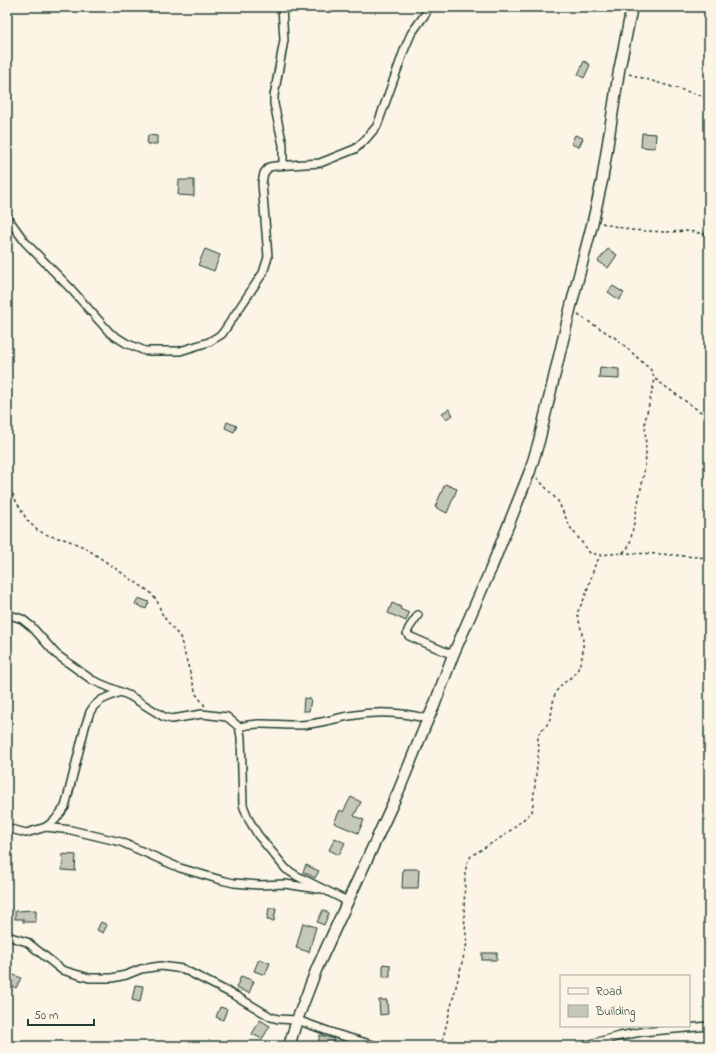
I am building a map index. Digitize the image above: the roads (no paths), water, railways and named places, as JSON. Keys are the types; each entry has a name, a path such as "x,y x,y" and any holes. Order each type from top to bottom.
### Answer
{"main road":[{"path":"289,1046 297,1020 317,968 398,790 434,706 453,655 490,571 530,471 539,441 602,181 619,71 632,7"}],"street":[{"path":"282,7 284,40 274,96 274,104 283,145 283,165"},
{"path":"7,217 25,242 71,289 110,333 126,343 145,351 180,351 210,342 222,334 263,273 268,257 262,183 264,173 269,167 320,163 355,149 365,140 377,126 411,34 426,13 428,7"},
{"path":"7,614 22,619 32,626 56,654 92,680 138,700 164,717 172,718 202,714 213,715 227,717 239,727 242,752 243,805 249,820 258,835 286,869 347,901"},
{"path":"418,615 409,628 407,633 409,636 453,655"},
{"path":"46,827 55,820 65,807 90,712 101,700 120,692"},
{"path":"239,727 255,724 302,724 374,713 411,715 428,719"},
{"path":"7,828 26,832 46,827 71,830 122,842 180,868 234,883 259,885 286,884 328,891"},
{"path":"7,936 27,942 62,970 89,978 112,978 153,966 170,966 183,969 236,996 271,1017 297,1020 336,1034 377,1046"},
{"path":"583,1046 641,1032 709,1026"}]}
